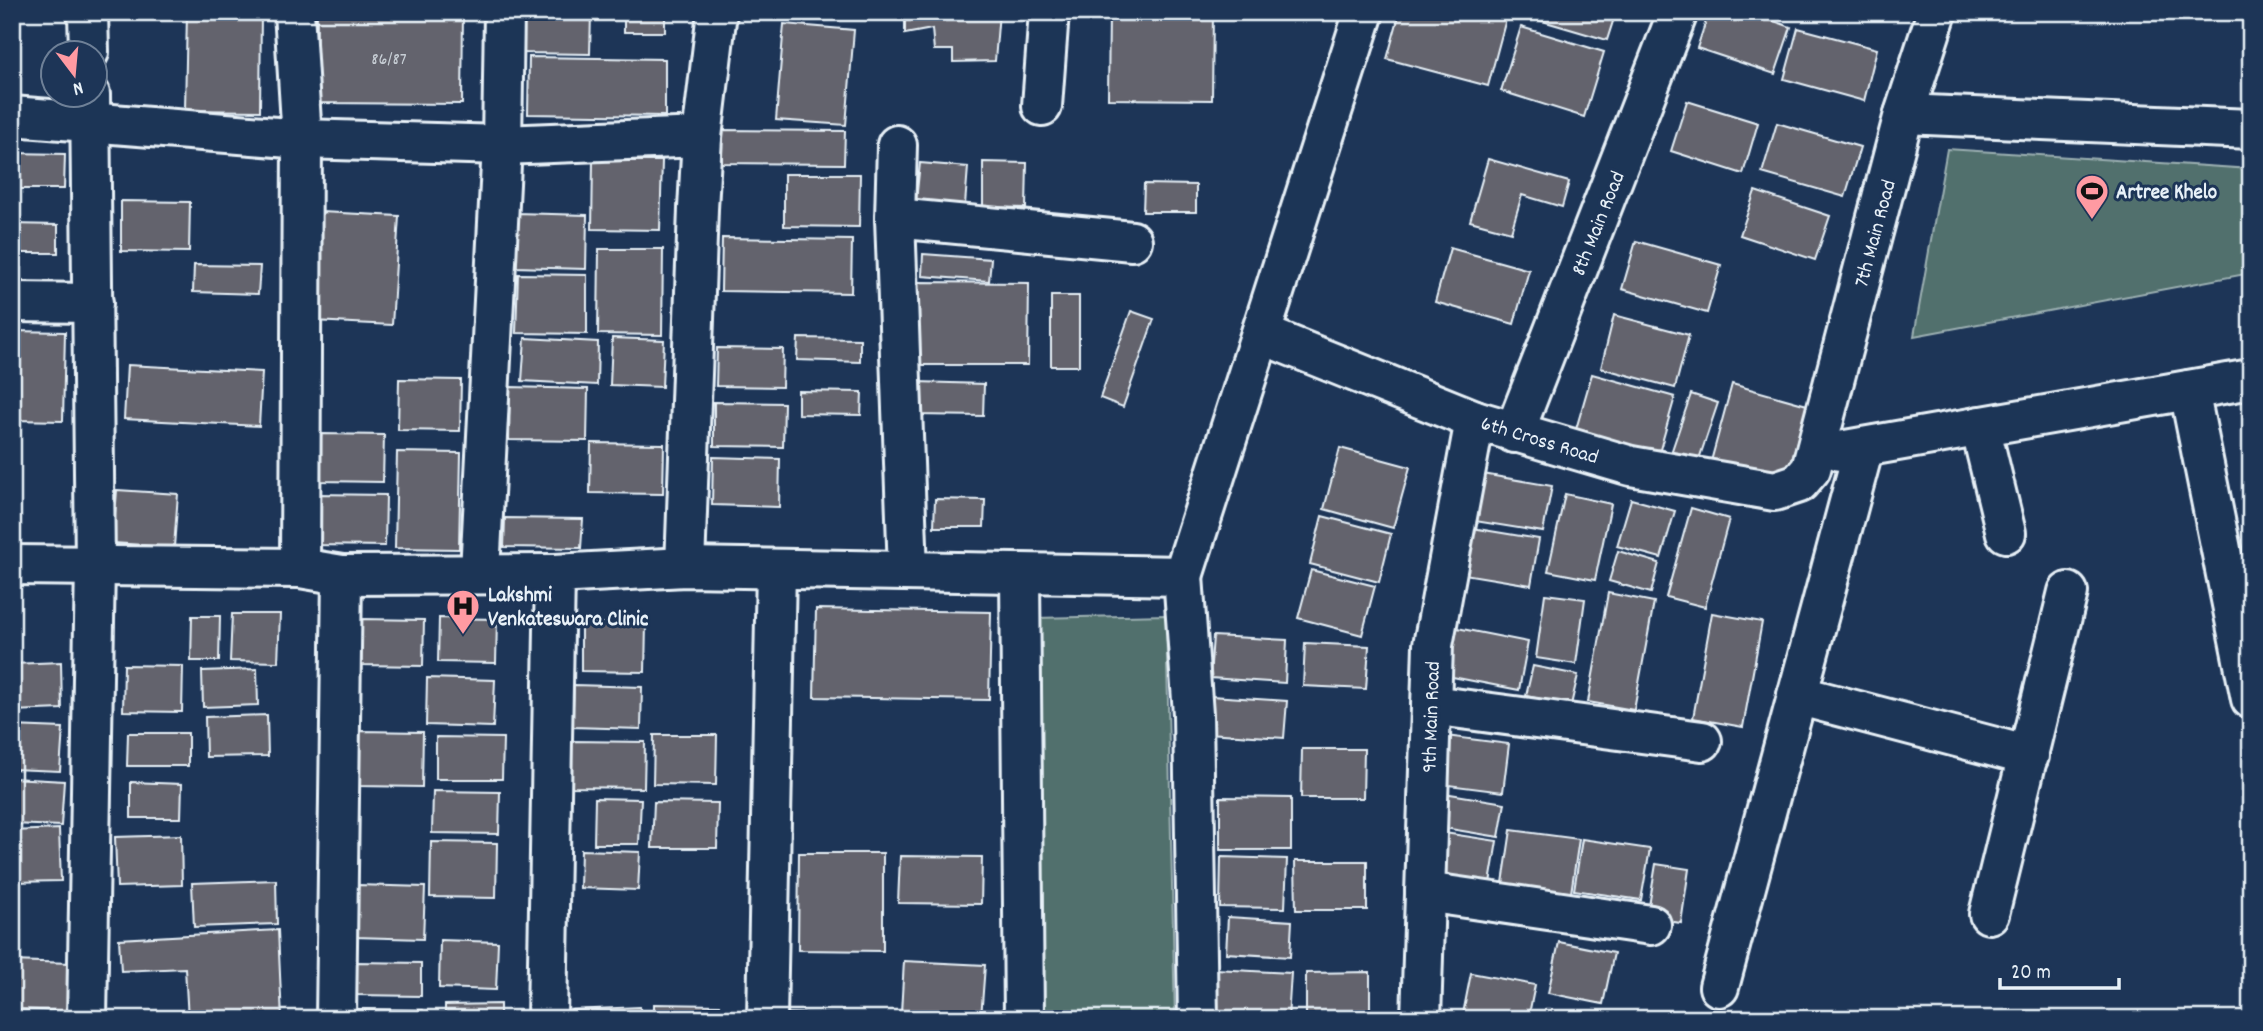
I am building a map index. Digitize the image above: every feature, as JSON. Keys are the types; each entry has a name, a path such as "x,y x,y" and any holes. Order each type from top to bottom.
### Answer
{"street":[{"path":"88,12 89,38"},
{"path":"294,12 302,139 300,568"},
{"path":"480,572 502,145 504,12"},
{"path":"685,567 702,137 717,12"},
{"path":"1042,106 1049,12"},
{"path":"1198,1019 1193,714 1183,576 1364,12"},
{"name":"8th Main Road","path":"1514,433 1669,42 1678,12"},
{"name":"7th Main Road","path":"1814,456 1904,114 1937,12"},
{"path":"87,1019 95,565 90,108"},
{"path":"12,116 90,108 302,139 502,145 702,137"},
{"path":"1904,114 2251,129"},
{"path":"897,145 895,218 908,571"},
{"path":"895,218 1132,241"},
{"path":"12,302 93,303"},
{"name":"6th Cross Road","path":"1261,334 1475,420 1631,466 1775,491 1799,483 1811,469 1814,456"},
{"path":"1814,456 2251,379"},
{"path":"2189,390 2251,699"},
{"name":"9th Main Road","path":"1421,1019 1433,645 1475,420"},
{"path":"1980,426 2006,533"},
{"path":"1719,987 1864,447"},
{"path":"12,565 300,568 342,575 480,572 555,574 685,567 1183,576"},
{"path":"767,1019 776,569"},
{"path":"547,1019 555,574"},
{"path":"336,1019 342,575"},
{"path":"1020,575 1024,1019"},
{"path":"1989,914 2068,592"},
{"path":"1797,695 2029,756"},
{"path":"1431,705 1702,741"},
{"path":"1425,892 1651,925"}],"green space":[{"name":"Artree Khelo","path":"1947,149 2251,169 2251,273 1914,336"},
{"path":"1166,615 1175,1019 1044,1019 1036,618"}],"building":[{"path":"187,12 261,12 260,111 185,110"},
{"path":"317,12 463,12 462,104 316,103"},
{"path":"524,12 591,12 590,54 524,53"},
{"path":"905,12 999,12 995,61 953,62 953,50 934,50 932,29 905,34"},
{"path":"1109,12 1213,12 1212,100 1108,99"},
{"path":"1400,12 1480,12 1506,19 1488,86 1387,59"},
{"path":"1531,12 1616,12 1607,40 1529,17"},
{"path":"1709,12 1748,12 1791,27 1775,74 1697,48"},
{"path":"624,13 665,14 665,32 624,32"},
{"path":"784,24 854,30 846,125 776,120"},
{"path":"1521,27 1604,52 1584,117 1501,91"},
{"path":"1798,28 1877,49 1864,101 1784,79"},
{"path":"529,57 665,59 665,116 528,114"},
{"path":"1687,101 1758,123 1743,174 1671,151"},
{"path":"1777,123 1860,147 1845,197 1762,173"},
{"path":"722,130 845,131 844,164 722,163"},
{"path":"12,153 65,154 64,189 12,189"},
{"path":"1488,159 1569,182 1562,207 1522,195 1511,232 1470,221"},
{"path":"593,161 662,161 660,230 592,229"},
{"path":"983,162 1027,163 1026,208 983,207"},
{"path":"920,163 968,167 965,205 916,201"},
{"path":"784,174 860,174 859,227 784,226"},
{"path":"1144,184 1196,185 1196,212 1143,212"},
{"path":"1755,191 1830,216 1815,260 1740,235"},
{"path":"121,201 190,202 189,252 121,251"},
{"path":"321,212 399,216 392,325 314,321"},
{"path":"516,213 587,215 586,269 514,267"},
{"path":"12,224 58,225 58,253 12,253"},
{"path":"722,238 852,240 851,293 721,291"},
{"path":"1636,241 1721,265 1707,313 1622,289"},
{"path":"1450,248 1529,270 1514,324 1435,302"},
{"path":"599,249 663,249 662,335 598,334"},
{"path":"923,254 991,259 989,281 922,276"},
{"path":"194,265 260,266 258,294 193,292"},
{"path":"518,274 587,275 587,334 516,333"},
{"path":"917,282 1029,283 1028,365 916,365"},
{"path":"1051,296 1079,296 1079,366 1051,366"},
{"path":"1131,311 1154,319 1123,407 1100,398"},
{"path":"1614,315 1689,335 1675,388 1601,368"},
{"path":"12,331 65,332 63,421 12,420"},
{"path":"525,338 598,342 597,385 522,381"},
{"path":"612,338 664,340 662,387 610,385"},
{"path":"798,338 860,339 860,362 797,360"},
{"path":"717,348 783,349 782,387 716,386"},
{"path":"127,365 262,372 259,426 124,419"},
{"path":"1592,374 1675,397 1655,467 1572,443"},
{"path":"399,379 461,380 460,431 398,430"},
{"path":"917,382 984,384 983,416 916,415"},
{"path":"1732,384 1807,405 1785,485 1710,465"},
{"path":"510,387 588,389 587,441 509,440"},
{"path":"798,391 862,392 861,415 798,414"},
{"path":"1691,394 1718,403 1696,468 1669,459"},
{"path":"714,402 784,403 783,447 714,446"},
{"path":"321,434 384,435 383,482 320,481"},
{"path":"591,443 664,444 663,494 590,493"},
{"path":"1340,448 1410,467 1393,528 1324,509"},
{"path":"397,452 461,453 459,549 395,548"},
{"path":"713,457 780,459 779,507 712,505"},
{"path":"1483,474 1552,486 1543,532 1475,521"},
{"path":"117,490 178,494 174,547 113,543"},
{"path":"315,494 386,495 385,546 314,545"},
{"path":"1565,494 1611,504 1595,580 1548,571"},
{"path":"935,499 985,500 984,527 934,527"},
{"path":"1631,499 1675,511 1661,558 1617,546"},
{"path":"1691,508 1729,519 1705,607 1666,597"},
{"path":"1322,516 1391,534 1379,582 1310,564"},
{"path":"505,518 583,519 581,548 504,547"},
{"path":"1472,528 1539,539 1531,585 1464,574"},
{"path":"1618,551 1659,563 1651,593 1609,581"},
{"path":"1311,570 1375,586 1362,635 1298,618"},
{"path":"1608,593 1654,602 1634,710 1588,702"},
{"path":"1545,594 1585,599 1576,664 1536,658"},
{"path":"816,609 991,612 989,700 814,697"},
{"path":"1712,613 1762,622 1743,727 1693,718"},
{"path":"232,614 280,614 278,662 230,661"},
{"path":"192,616 220,616 219,661 191,661"},
{"path":"439,618 497,619 496,663 438,662"},
{"path":"361,619 424,620 423,666 361,665"},
{"path":"581,623 646,624 645,672 581,671"},
{"path":"1442,625 1528,642 1519,690 1432,673"},
{"path":"1213,636 1287,640 1285,683 1210,678"},
{"path":"1305,643 1369,646 1366,689 1303,686"},
{"path":"61,662 62,709 12,711 12,664"},
{"path":"124,665 183,666 182,712 123,711"},
{"path":"1533,666 1578,675 1571,705 1526,696"},
{"path":"257,669 258,705 203,707 202,671"},
{"path":"427,678 495,680 493,727 426,725"},
{"path":"574,685 642,687 641,729 572,727"},
{"path":"1211,696 1287,701 1284,738 1208,733"},
{"path":"267,715 268,756 206,757 205,717"},
{"path":"12,726 63,728 60,771 12,769"},
{"path":"360,731 423,732 422,787 359,786"},
{"path":"128,733 188,733 188,766 127,766"},
{"path":"654,735 717,735 716,785 653,784"},
{"path":"1438,735 1509,744 1503,792 1432,783"},
{"path":"436,737 503,738 502,779 436,779"},
{"path":"572,741 645,742 644,788 571,787"},
{"path":"1302,749 1364,749 1363,798 1301,798"},
{"path":"12,778 64,781 61,826 12,824"},
{"path":"131,782 182,784 181,818 131,818"},
{"path":"433,791 500,792 499,834 432,833"},
{"path":"1438,792 1505,803 1499,837 1432,826"},
{"path":"1220,797 1291,798 1291,850 1220,850"},
{"path":"595,798 641,799 639,844 594,844"},
{"path":"654,802 718,803 717,848 652,848"},
{"path":"59,829 61,881 12,882 12,831"},
{"path":"1511,830 1579,839 1571,893 1503,883"},
{"path":"1438,832 1497,841 1489,889 1430,880"},
{"path":"181,835 182,885 117,887 115,837"},
{"path":"1582,839 1650,849 1641,900 1574,890"},
{"path":"431,842 497,843 496,898 430,897"},
{"path":"581,850 640,852 638,890 580,888"},
{"path":"799,853 883,853 883,951 798,950"},
{"path":"900,856 982,857 981,904 898,903"},
{"path":"1221,857 1287,859 1285,908 1220,907"},
{"path":"1295,861 1367,861 1367,910 1296,910"},
{"path":"1656,864 1689,869 1681,923 1647,918"},
{"path":"276,880 277,924 194,927 192,883"},
{"path":"357,885 425,887 423,939 355,937"},
{"path":"1228,917 1292,921 1290,957 1226,953"},
{"path":"278,930 282,1019 188,1019 185,968 121,971 119,939"},
{"path":"440,940 498,942 496,990 439,988"},
{"path":"1559,942 1614,953 1603,1004 1548,993"},
{"path":"12,961 70,963 67,1011 12,1009"},
{"path":"904,961 985,965 981,1018 901,1013"},
{"path":"356,962 421,963 421,996 355,995"},
{"path":"1215,969 1291,973 1288,1019 1212,1015"},
{"path":"1370,972 1370,1019 1306,1019 1306,973"},
{"path":"1471,973 1535,985 1528,1019 1462,1019"},
{"path":"500,1004 500,1019 445,1019 445,1005"},
{"path":"654,1004 720,1005 720,1019 654,1019"},
{"path":"640,1007 641,1019 573,1019 572,1010"},
{"path":"358,1009 423,1010 423,1019 358,1019"},
{"path":"782,1013 887,1016 782,1019"}],"place":[{"name":"Artree Khelo","path":"2092,221"},
{"name":"Lakshmi Venkateswara Clinic","path":"463,636"}]}
